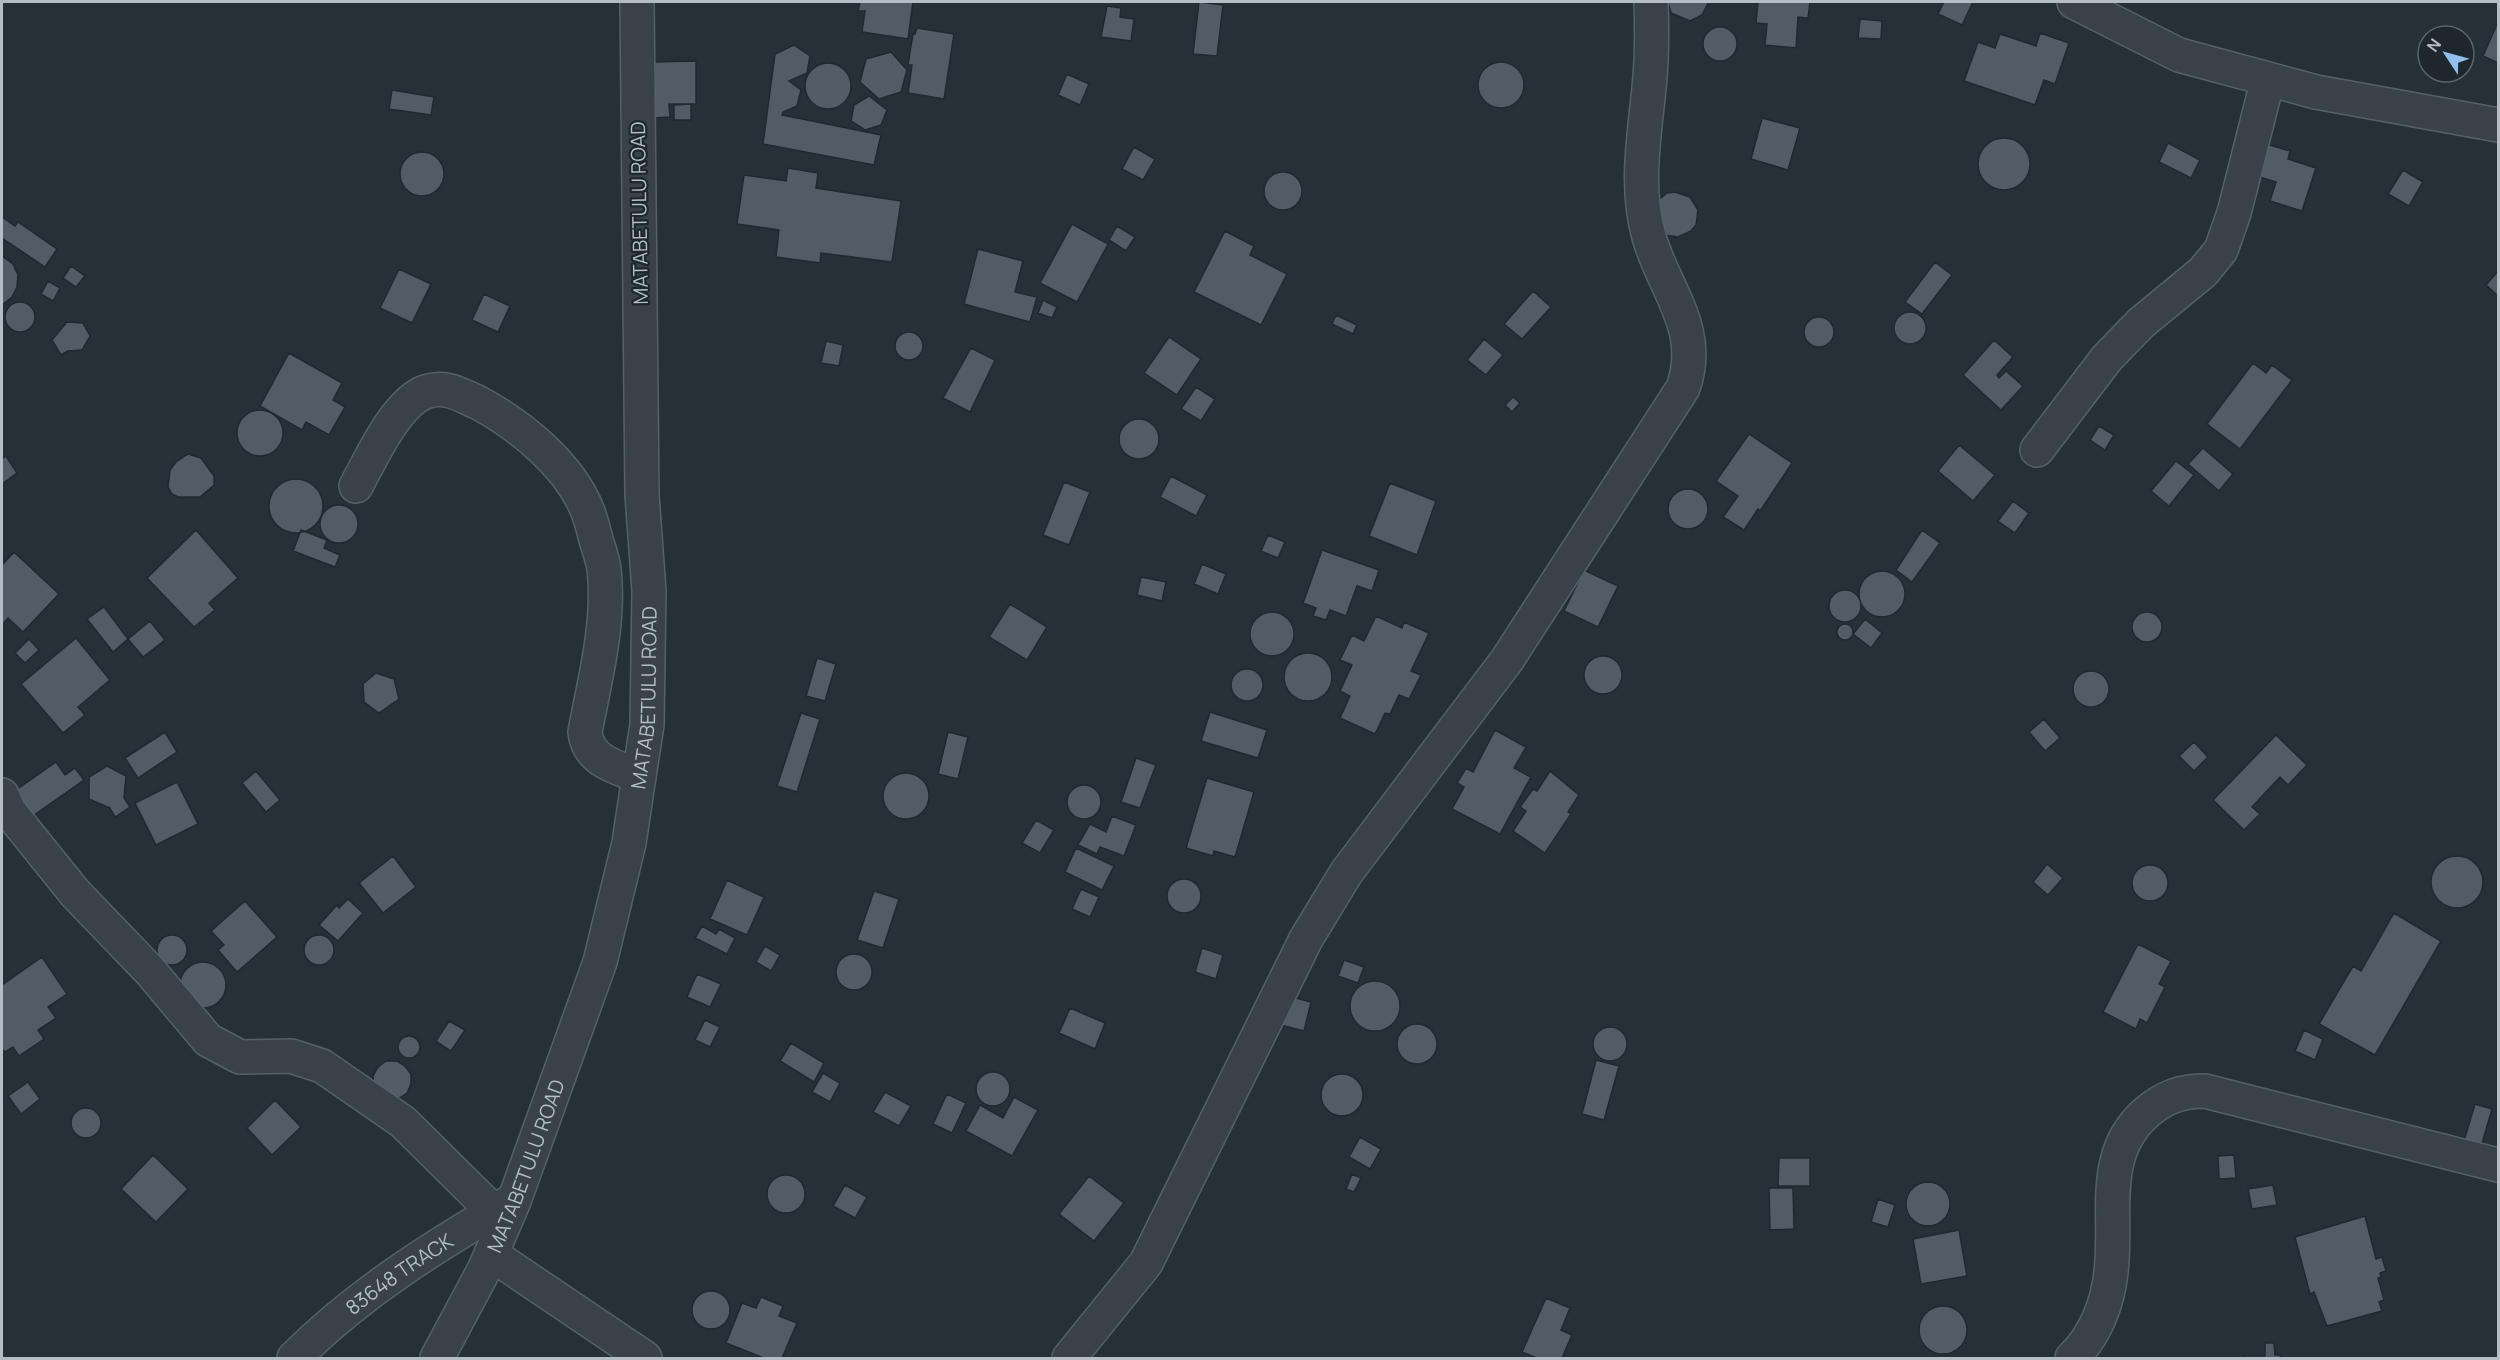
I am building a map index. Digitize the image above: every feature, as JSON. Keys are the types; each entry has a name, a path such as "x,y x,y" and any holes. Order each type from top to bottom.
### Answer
{"street":[{"name":"MATABETULU ROAD","path":"437,1359 490,1254 504,1206 600,962 629,843 647,725 649,591 642,495 637,2"},
{"path":"1069,1359 1146,1263 1306,939 1346,873 1507,660 1683,388 1689,371 1691,351 1683,316 1649,238 1642,199 1640,161 1650,86 1652,2"},
{"path":"2074,2 2179,55 2316,92 2499,125"},
{"path":"2037,450 2107,358 2141,322 2203,272 2221,250 2235,213 2268,79"},
{"path":"356,486 388,430 406,407 423,393 440,388 457,392 532,437 573,487 588,511 604,568 605,619 585,732 586,746 595,756 639,776"},
{"path":"4,805 75,893 150,971 208,1040 240,1057 291,1056 322,1066 403,1122 504,1206"},
{"path":"2072,1359 2094,1328 2106,1300 2112,1270 2113,1175 2118,1153 2137,1121 2160,1101 2183,1091 2205,1091 2499,1165"},
{"name":"83648 TRACK","path":"294,1359 322,1330 385,1280 455,1233 504,1206"},
{"path":"490,1254 645,1359"}],"building":[{"path":"860,2 913,2 908,39 862,32 865,11 858,11"},
{"path":"1199,2 1223,5 1217,56 1193,54"},
{"path":"1668,2 1708,3 1702,15 1690,21 1671,13"},
{"path":"1758,2 1810,2 1808,18 1798,17 1796,48 1765,45 1767,24 1756,23"},
{"path":"1944,2 1973,2 1962,25 1938,14"},
{"path":"1107,6 1121,8 1120,17 1134,19 1131,41 1101,37"},
{"path":"1860,19 1882,21 1881,39 1858,38"},
{"path":"2498,22 2498,63 2483,56"},
{"path":"1720,27 1732,32 1737,44 1732,56 1720,61 1708,56 1703,44 1708,32"},
{"path":"917,28 954,34 944,99 908,93 912,65 908,65 913,34"},
{"path":"2040,33 2069,43 2055,84 2044,80 2035,105 1964,81 1978,42 1995,48 2000,34 2036,46"},
{"path":"794,45 810,56 807,73 789,81 801,90 797,106 783,112 782,115 881,135 874,165 763,144 775,54"},
{"path":"891,52 907,70 901,92 879,99 860,82 866,59"},
{"path":"696,61 696,104 669,104 670,117 653,118 652,62"},
{"path":"1501,62 1517,69 1524,85 1517,101 1501,108 1485,101 1478,85 1485,69"},
{"path":"828,63 844,70 851,86 844,102 828,109 812,102 805,86 812,70"},
{"path":"1067,74 1089,84 1080,105 1058,95"},
{"path":"392,90 434,97 431,115 389,109"},
{"path":"869,96 887,110 881,125 865,130 851,121 854,105"},
{"path":"691,104 691,120 674,120 674,105"},
{"path":"1762,118 1800,128 1788,170 1751,159"},
{"path":"1999,138 2009,138 2023,145 2030,164 2023,183 2009,190 1999,190 1989,186 1982,179 1978,169 1978,159 1982,149 1989,142"},
{"path":"2168,143 2200,160 2191,178 2159,162"},
{"path":"2266,144 2290,151 2288,159 2316,168 2302,211 2270,201 2276,182 2256,176"},
{"path":"1134,147 1155,159 1143,180 1122,169"},
{"path":"422,152 437,159 444,174 437,189 422,196 407,189 400,174 407,159"},
{"path":"788,168 818,173 816,188 901,201 892,262 821,253 820,263 776,257 779,230 737,224 744,175 786,181"},
{"path":"2403,170 2423,182 2409,206 2388,194"},
{"path":"1283,172 1296,178 1302,191 1296,204 1283,210 1270,204 1264,191 1270,178"},
{"path":"1675,192 1690,197 1698,210 1696,225 1691,231 1678,237 1664,235 1656,202 1667,193"},
{"path":"2,217 15,226 18,222 57,249 45,267 2,238"},
{"path":"1072,224 1108,244 1077,302 1040,283"},
{"path":"1117,226 1135,237 1126,251 1109,240"},
{"path":"1225,231 1254,246 1250,255 1287,274 1261,325 1194,292"},
{"path":"978,249 1023,261 1015,292 1037,297 1030,322 964,304"},
{"path":"2,256 13,264 18,275 17,287 12,297 2,305"},
{"path":"1935,262 1952,275 1922,314 1905,302"},
{"path":"71,266 85,276 76,287 63,278"},
{"path":"399,269 431,284 412,323 380,308"},
{"path":"2498,271 2498,296 2486,285"},
{"path":"48,281 60,288 53,301 41,294"},
{"path":"1533,291 1551,307 1522,339 1504,324"},
{"path":"484,294 510,306 498,332 472,320"},
{"path":"1043,300 1057,307 1052,318 1038,313"},
{"path":"20,302 31,306 35,317 31,328 20,332 9,328 5,317 9,306"},
{"path":"1910,312 1921,317 1926,328 1921,339 1910,344 1899,339 1894,328 1899,317"},
{"path":"1336,315 1357,325 1353,334 1332,324"},
{"path":"1819,317 1830,321 1834,332 1830,343 1819,347 1808,343 1804,332 1808,321"},
{"path":"67,322 83,323 90,336 82,350 68,351 61,355 52,340"},
{"path":"909,332 919,336 923,346 919,356 909,360 899,356 895,346 899,336"},
{"path":"1169,337 1201,359 1177,395 1144,373"},
{"path":"1484,339 1503,355 1486,375 1467,360"},
{"path":"1994,340 2013,357 1997,375 1999,378 2006,371 2023,386 2001,410 1963,375"},
{"path":"826,341 843,345 839,366 821,363"},
{"path":"971,348 995,360 970,412 943,398"},
{"path":"289,353 342,383 333,400 345,407 329,435 306,422 302,430 260,406"},
{"path":"2253,363 2266,373 2272,365 2292,380 2240,449 2207,424"},
{"path":"1196,387 1215,399 1201,421 1181,409"},
{"path":"1513,397 1520,403 1512,412 1505,405"},
{"path":"260,410 269,411 277,416 282,424 282,442 277,450 269,455 260,456 251,455 243,450 238,442 237,433 238,424 243,416 251,411"},
{"path":"1139,419 1147,420 1153,425 1158,431 1158,447 1153,453 1147,458 1139,459 1131,458 1125,453 1120,447 1119,439 1120,431 1125,425 1131,420"},
{"path":"2099,426 2114,435 2105,450 2090,440"},
{"path":"1749,434 1792,463 1760,511 1758,509 1744,530 1723,517 1738,496 1716,481"},
{"path":"1959,445 1995,475 1973,501 1938,471"},
{"path":"2203,448 2233,474 2219,491 2188,464"},
{"path":"188,454 201,458 214,476 214,485 200,497 178,497 172,494 168,487 170,470 176,462"},
{"path":"6,456 17,473 2,484 2,459"},
{"path":"2176,461 2194,475 2169,506 2151,491"},
{"path":"1171,476 1207,495 1196,516 1160,497"},
{"path":"291,479 301,479 311,483 319,491 323,506 319,521 311,529 301,533 291,533 281,529 273,521 269,511 269,501 273,491 281,483"},
{"path":"1064,482 1090,492 1069,545 1043,535"},
{"path":"1390,483 1436,501 1417,555 1369,536"},
{"path":"1688,489 1696,490 1702,495 1707,501 1707,517 1702,523 1696,528 1688,529 1680,528 1674,523 1669,517 1668,509 1669,501 1674,495 1680,490"},
{"path":"2013,501 2029,513 2015,533 1998,521"},
{"path":"339,505 352,511 358,524 352,537 339,543 326,537 320,524 326,511"},
{"path":"196,530 238,578 209,603 215,610 194,627 147,578"},
{"path":"301,530 327,540 324,548 340,555 335,567 293,551"},
{"path":"1922,530 1940,543 1912,582 1896,570"},
{"path":"1268,535 1285,542 1278,558 1261,551"},
{"path":"1322,550 1379,570 1372,591 1357,586 1346,616 1330,610 1326,620 1313,616 1316,608 1303,603"},
{"path":"14,552 59,594 23,632 8,618 2,625 2,565"},
{"path":"1202,564 1226,574 1218,594 1194,584"},
{"path":"1584,570 1618,586 1598,627 1564,611"},
{"path":"1882,571 1898,578 1905,594 1898,610 1882,617 1866,610 1859,594 1866,578"},
{"path":"1141,577 1166,582 1162,601 1137,595"},
{"path":"1845,590 1856,595 1861,606 1856,617 1845,622 1834,617 1829,606 1834,595"},
{"path":"1010,604 1047,627 1027,660 989,637"},
{"path":"104,607 128,639 113,652 87,619"},
{"path":"1272,612 1281,613 1288,618 1293,625 1293,643 1288,650 1281,655 1272,656 1263,655 1256,650 1251,643 1250,634 1251,625 1256,618 1263,613"},
{"path":"2147,612 2158,616 2162,627 2158,638 2147,642 2136,638 2132,627 2136,616"},
{"path":"1376,616 1402,628 1404,622 1429,633 1411,671 1421,675 1409,699 1399,695 1390,714 1385,713 1375,734 1340,718 1350,696 1340,691 1352,665 1340,660 1352,635 1364,641"},
{"path":"1865,619 1882,633 1871,648 1853,634"},
{"path":"150,621 165,640 143,657 128,639"},
{"path":"1842,624 1848,624 1853,632 1851,638 1842,640 1837,635 1837,629"},
{"path":"76,638 110,680 78,707 85,715 63,733 21,684"},
{"path":"29,639 39,650 25,663 15,653"},
{"path":"1303,653 1313,653 1325,660 1332,672 1332,682 1325,694 1313,701 1303,701 1288,690 1284,682 1284,672 1295,657"},
{"path":"1603,656 1616,662 1622,675 1616,688 1603,694 1590,688 1584,675 1590,662"},
{"path":"817,658 836,664 825,701 806,696"},
{"path":"1247,669 1258,674 1263,685 1258,696 1247,701 1236,696 1231,685 1236,674"},
{"path":"2091,671 2104,676 2109,689 2104,702 2091,707 2078,702 2073,689 2078,676"},
{"path":"376,673 394,679 399,699 379,713 364,702 363,684"},
{"path":"1210,712 1267,730 1258,758 1201,741"},
{"path":"801,713 820,719 797,792 777,786"},
{"path":"2044,719 2060,738 2045,751 2029,732"},
{"path":"1495,730 1526,747 1514,768 1531,777 1500,834 1452,809 1464,787 1457,783 1466,768 1473,772"},
{"path":"165,732 177,752 138,778 125,758"},
{"path":"948,732 968,737 958,779 938,774"},
{"path":"2276,735 2307,765 2288,785 2280,777 2252,807 2260,814 2244,830 2213,800"},
{"path":"2194,742 2208,757 2194,771 2179,756"},
{"path":"1136,758 1156,765 1140,808 1121,802"},
{"path":"56,762 65,775 75,768 84,780 27,820 9,795"},
{"path":"107,766 126,776 124,798 130,807 115,817 110,808 89,799 89,777"},
{"path":"256,771 280,800 266,812 242,783"},
{"path":"1550,771 1579,795 1568,812 1571,814 1545,853 1513,831 1526,811 1520,807 1533,789 1537,791"},
{"path":"906,773 922,780 929,796 922,812 906,819 890,812 883,796 890,780"},
{"path":"1207,778 1254,792 1235,857 1214,851 1213,856 1186,848"},
{"path":"177,782 198,824 156,845 135,803"},
{"path":"1084,785 1096,790 1101,802 1096,814 1084,819 1072,814 1067,802 1072,790"},
{"path":"1112,816 1136,825 1124,856 1100,847 1097,854 1078,845 1090,824 1106,832"},
{"path":"1036,820 1054,830 1040,853 1022,843"},
{"path":"1076,848 1114,866 1102,890 1065,872"},
{"path":"393,856 416,887 383,913 359,883"},
{"path":"2452,856 2462,856 2472,860 2479,867 2483,882 2479,897 2472,904 2462,908 2452,908 2442,904 2435,897 2431,887 2431,877 2435,867 2442,860"},
{"path":"2047,864 2063,878 2048,895 2033,882"},
{"path":"2150,865 2163,870 2168,883 2163,896 2150,901 2137,896 2132,883 2137,870"},
{"path":"1184,879 1196,884 1201,896 1196,908 1184,913 1172,908 1167,896 1172,884"},
{"path":"727,880 764,897 747,935 710,919"},
{"path":"1081,889 1099,897 1090,917 1072,909"},
{"path":"874,891 899,899 883,948 857,940"},
{"path":"348,899 363,913 338,941 319,925 337,905 339,908"},
{"path":"245,901 277,937 237,972 218,950 224,945 211,931"},
{"path":"2394,913 2441,941 2375,1055 2319,1024 2353,966 2361,971"},
{"path":"702,926 716,934 719,929 735,938 727,954 695,938"},
{"path":"172,935 178,936 186,944 186,956 178,964 172,965 166,964 158,956 157,950 158,944 166,936"},
{"path":"319,935 330,939 334,950 330,961 319,965 308,961 304,950 308,939"},
{"path":"2138,944 2171,961 2159,984 2165,987 2147,1023 2140,1019 2136,1029 2103,1012"},
{"path":"765,946 780,955 771,971 756,962"},
{"path":"1202,948 1223,955 1216,979 1195,972"},
{"path":"854,954 867,959 872,972 867,985 854,990 841,985 836,972 841,959"},
{"path":"42,957 67,994 48,1007 56,1018 38,1030 44,1039 19,1056 13,1047 5,1052 2,1049 2,985"},
{"path":"1344,960 1364,967 1358,983 1338,976"},
{"path":"203,962 219,969 226,985 219,1001 203,1008 187,1001 180,985 187,969"},
{"path":"697,974 721,984 710,1007 687,997"},
{"path":"1370,981 1380,981 1393,988 1400,1001 1400,1011 1393,1024 1380,1031 1370,1031 1361,1027 1354,1020 1350,1011 1350,1001 1354,992 1361,985"},
{"path":"1284,995 1311,1002 1304,1031 1277,1024"},
{"path":"1070,1008 1105,1023 1095,1049 1059,1033"},
{"path":"705,1020 720,1027 710,1047 695,1040"},
{"path":"449,1021 465,1030 451,1051 436,1041"},
{"path":"1417,1024 1431,1030 1437,1044 1431,1058 1417,1064 1403,1058 1397,1044 1403,1030"},
{"path":"1610,1027 1622,1032 1627,1044 1622,1056 1610,1061 1598,1056 1593,1044 1598,1032"},
{"path":"2304,1030 2323,1039 2315,1060 2295,1051"},
{"path":"409,1036 417,1039 420,1047 417,1055 409,1058 401,1055 398,1047 401,1039"},
{"path":"791,1043 824,1063 814,1082 780,1061"},
{"path":"1596,1060 1619,1066 1604,1120 1582,1114"},
{"path":"386,1061 397,1061 411,1074 411,1084 407,1093 398,1099 374,1086 373,1076 378,1067"},
{"path":"993,1072 1005,1077 1010,1089 1005,1101 993,1106 981,1101 976,1089 981,1077"},
{"path":"823,1073 840,1083 830,1102 812,1092"},
{"path":"1342,1074 1357,1080 1363,1095 1357,1110 1342,1116 1327,1110 1321,1095 1327,1080"},
{"path":"28,1082 40,1099 21,1114 8,1096"},
{"path":"885,1092 911,1106 899,1126 873,1112"},
{"path":"947,1094 966,1103 952,1133 933,1124"},
{"path":"1014,1097 1038,1110 1012,1156 966,1131 980,1105 1003,1118"},
{"path":"275,1100 301,1127 272,1155 247,1128"},
{"path":"2475,1104 2492,1109 2481,1147 2464,1141"},
{"path":"86,1108 97,1112 101,1123 97,1134 86,1138 75,1134 71,1123 75,1112"},
{"path":"1360,1137 1381,1149 1370,1169 1349,1157"},
{"path":"153,1155 188,1189 156,1222 121,1189"},
{"path":"2234,1155 2236,1178 2219,1179 2218,1156"},
{"path":"1779,1158 1810,1158 1810,1186 1778,1186"},
{"path":"1352,1174 1361,1178 1354,1192 1346,1189"},
{"path":"786,1175 799,1181 805,1194 799,1207 786,1213 773,1207 767,1194 773,1181"},
{"path":"1089,1176 1124,1203 1094,1241 1059,1214"},
{"path":"1928,1182 1944,1188 1950,1204 1944,1220 1928,1226 1912,1220 1906,1204 1912,1188"},
{"path":"845,1185 867,1197 855,1218 833,1206"},
{"path":"2273,1185 2277,1205 2252,1209 2248,1189"},
{"path":"1769,1188 1793,1188 1794,1229 1770,1230"},
{"path":"1878,1199 1895,1205 1888,1227 1871,1222"},
{"path":"2365,1216 2376,1259 2382,1257 2386,1271 2380,1273 2381,1277 2378,1278 2384,1300 2379,1302 2382,1311 2327,1326 2314,1292 2310,1294 2295,1237"},
{"path":"1959,1230 1967,1276 1921,1284 1913,1239"},
{"path":"711,1291 724,1297 730,1310 724,1323 711,1329 698,1323 692,1310 698,1297"},
{"path":"761,1297 783,1306 779,1316 797,1323 782,1358 764,1358 726,1343 742,1303 756,1308"},
{"path":"1546,1298 1570,1308 1561,1330 1572,1335 1562,1358 1537,1358 1522,1352"},
{"path":"1938,1306 1948,1306 1960,1313 1967,1325 1967,1335 1960,1347 1948,1354 1938,1354 1923,1343 1919,1335 1919,1325 1930,1310"},
{"path":"2265,1343 2274,1343 2275,1355 2280,1355 2281,1358 2244,1358 2244,1356 2265,1356"}]}
